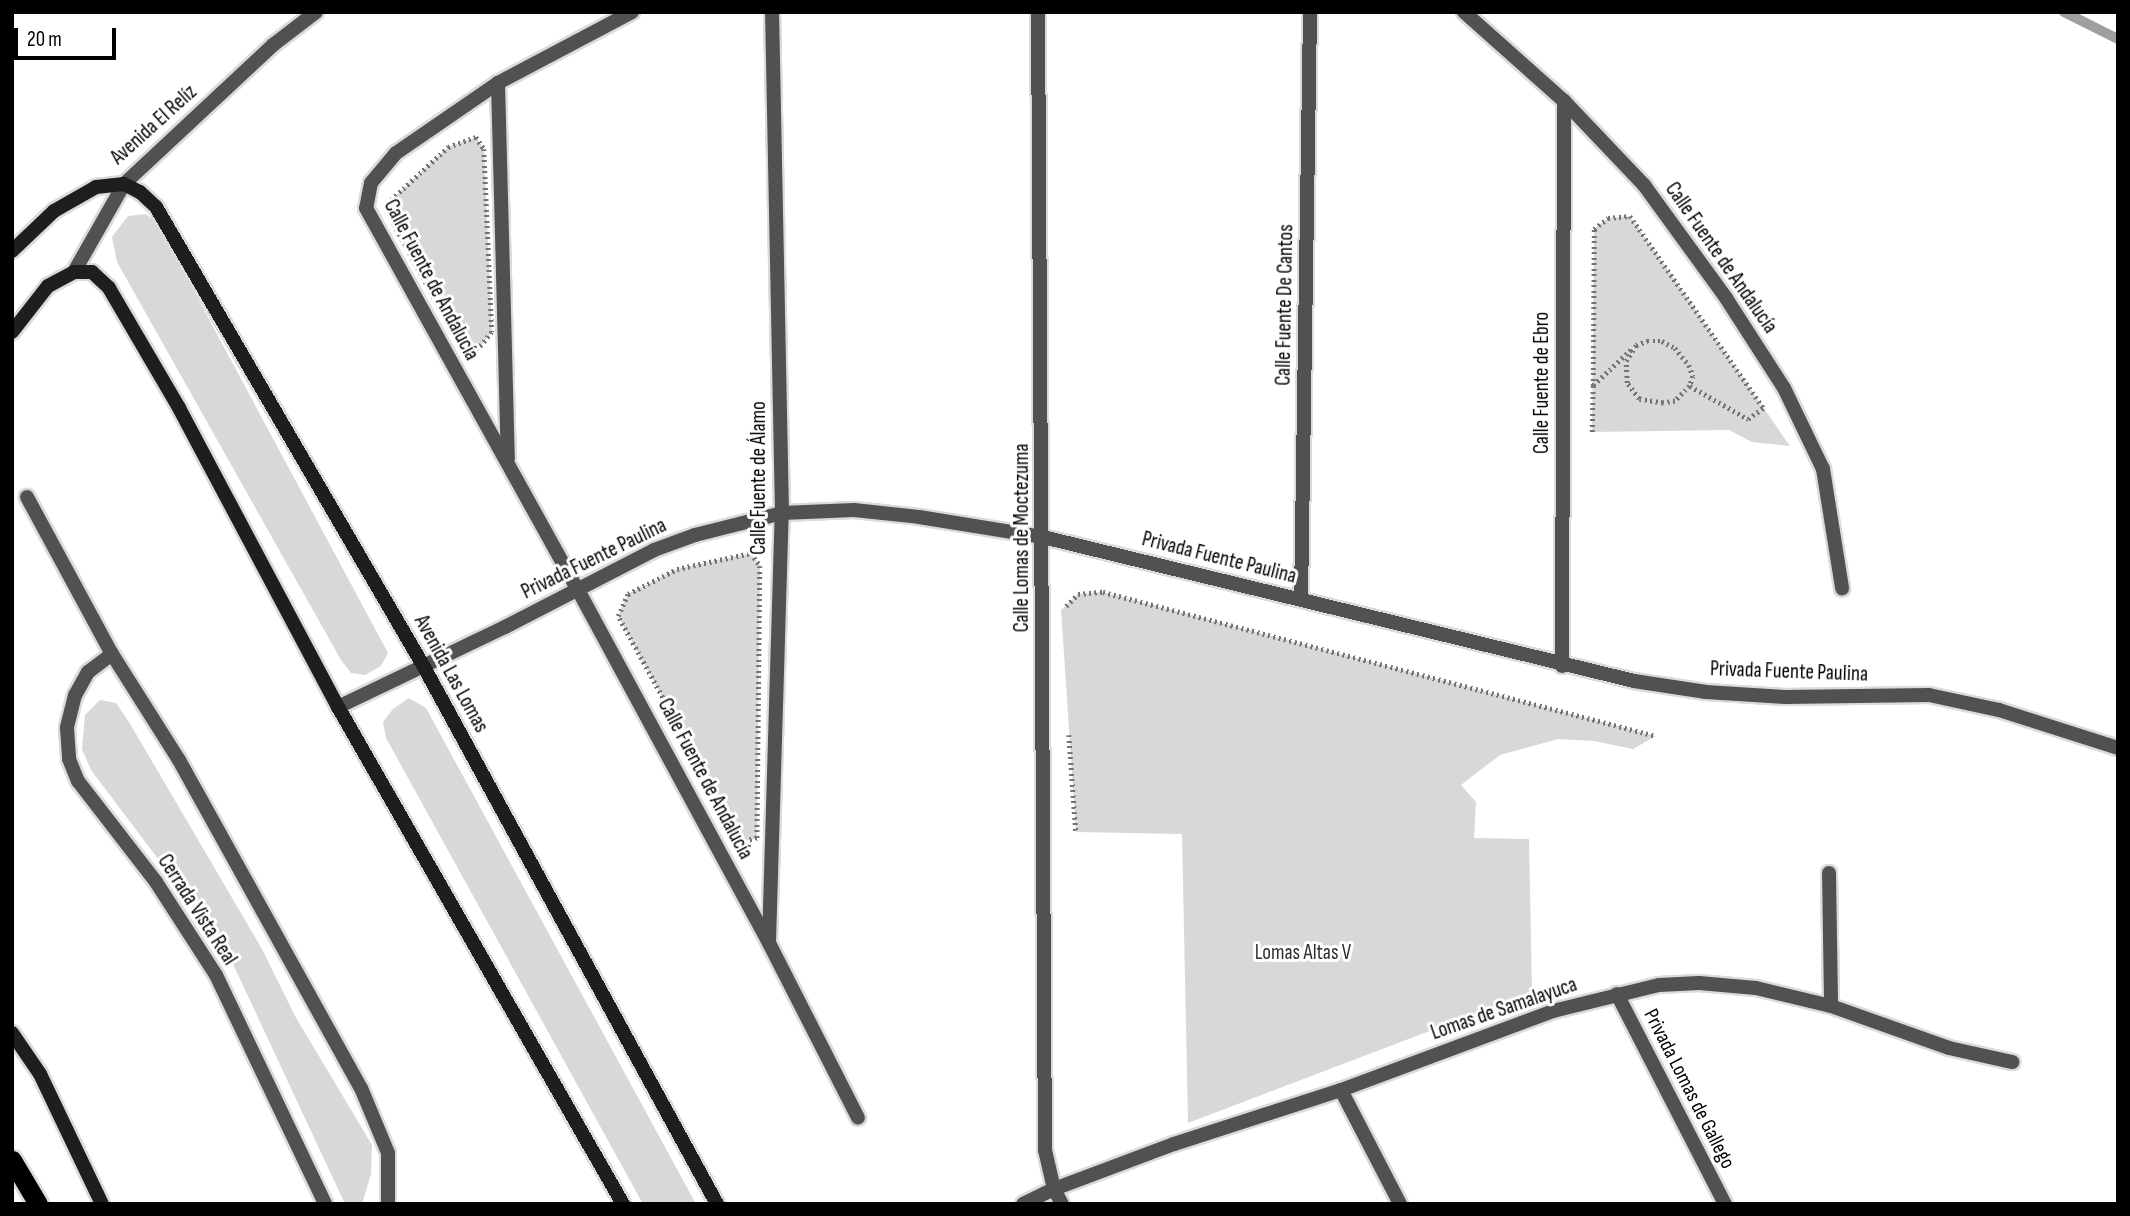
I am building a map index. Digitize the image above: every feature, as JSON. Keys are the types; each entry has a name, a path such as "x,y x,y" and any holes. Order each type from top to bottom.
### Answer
{"highway":[{"path":"12,1160 38,1204"}],"main road":[{"name":"Avenida El Relíz","path":"12,251 54,211 80,193 106,184 124,184"},
{"name":"Avenida Las Lomas","path":"124,184 140,192 156,207 178,241 424,667 717,1204"},
{"path":"12,332 48,286 74,272 92,272 109,288 179,408 338,707 623,1204"},
{"path":"12,1033 40,1074 103,1204"}],"street":[{"name":"Avenida El Relíz","path":"124,184 273,46 316,12"},
{"name":"Calle Fuente de Andalucía","path":"632,12 498,83 397,153 371,183 366,208 577,588 769,943 858,1118"},
{"name":"Calle Fuente de Álamo","path":"769,943 782,513 772,12"},
{"name":"Calle Lomas de Moctezuma","path":"1038,12 1045,1150 1054,1189 1062,1204"},
{"name":"Calle Fuente De Cantos","path":"1301,599 1310,12"},
{"name":"Calle Fuente de Andalucía","path":"1464,12 1564,101 1644,185 1726,298 1784,388 1823,469 1842,588"},
{"name":"Calle Fuente de Andalucía","path":"498,83 508,464"},
{"name":"Calle Fuente de Ebro","path":"1562,666 1564,101"},
{"path":"74,272 124,184"},
{"path":"27,497 112,654 179,760 361,1088 388,1153 388,1204"},
{"name":"Privada Fuente Paulina","path":"338,707 424,667 664,546 782,513 854,510 919,517 1043,537 1562,666 1634,681 1719,693 1785,698 1929,695 1999,710 2118,748"},
{"name":"Cerrada Vista Real","path":"112,654 88,672 75,695 67,728 69,759 78,781 156,882 216,975 325,1204"},
{"path":"1829,873 1831,1006"},
{"name":"Lomas de Samalayuca","path":"1023,1204 1054,1189 1174,1144 1341,1090 1553,1011 1659,985 1699,983 1756,988 1831,1006 1949,1048 2011,1062"},
{"name":"Privada Lomas de Gallego","path":"1617,994 1725,1204"},
{"path":"1341,1090 1400,1204"}],"path":[{"path":"476,137 484,149 492,332 479,348 467,349 455,337 394,225 391,200 448,147 476,137"},
{"path":"1592,432 1594,229 1608,218 1630,216 1770,417"},
{"path":"1592,386 1631,350 1647,341 1662,341 1675,348 1689,365 1693,376 1690,386 1675,401 1663,404 1639,399 1627,383 1625,372 1631,350"},
{"path":"1690,386 1748,419 1763,408"},
{"path":"751,553 760,566 757,838 742,842 618,616 628,594 677,569 751,553"},
{"path":"1061,610 1078,594 1103,592 1656,736"},
{"path":"1069,721 1076,832"}],"green space":[{"path":"476,137 484,149 492,332 479,348 467,349 455,337 394,225 391,200 448,147"},
{"path":"146,214 159,226 388,653 381,666 365,675 351,673 341,660 117,262 112,237 128,216"},
{"path":"1630,216 1790,446 1752,442 1729,430 1592,432 1594,229 1608,218"},
{"path":"751,553 760,566 757,838 742,842 618,616 628,594 677,569"},
{"name":"Lomas Altas V","path":"1103,592 1656,736 1633,749 1594,741 1558,739 1500,755 1461,785 1476,802 1474,838 1529,839 1532,992 1188,1123 1182,834 1076,832 1061,610 1078,594"},
{"path":"409,698 426,708 696,1204 643,1204 386,738 383,722 393,709"},
{"path":"100,700 116,703 129,722 262,949 295,1016 372,1145 371,1174 362,1204 345,1204 226,949 91,770 82,749 85,715"}],"waterway":[{"path":"2064,12 2118,39"}]}
